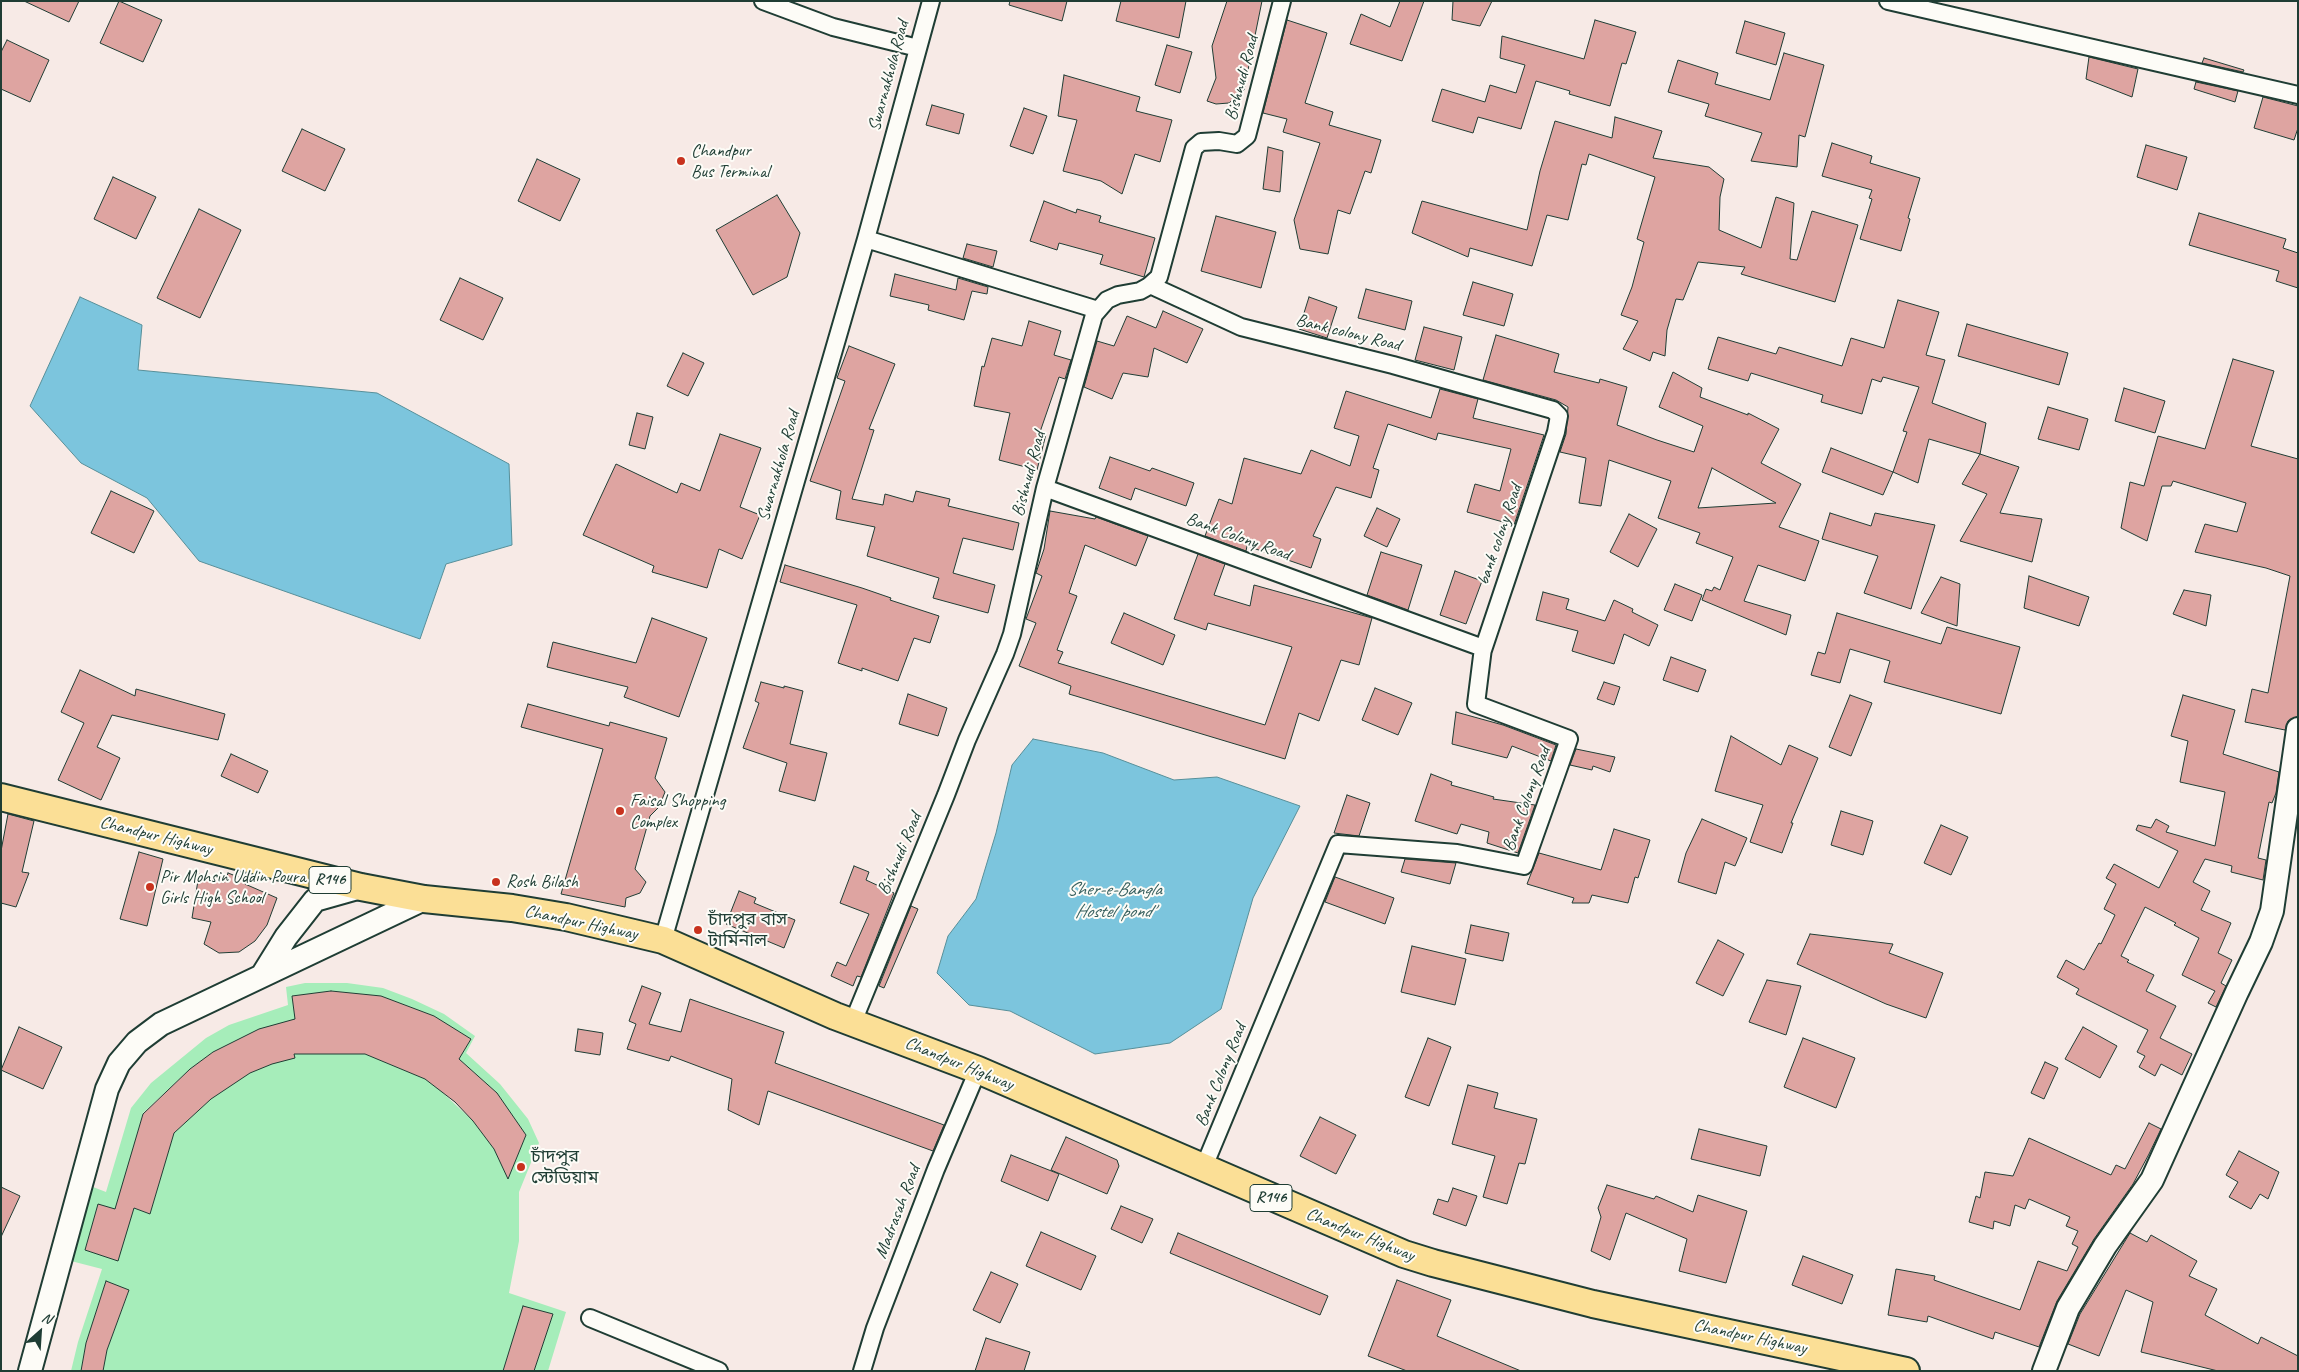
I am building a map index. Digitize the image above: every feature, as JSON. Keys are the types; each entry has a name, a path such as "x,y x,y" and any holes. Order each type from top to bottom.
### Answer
{"main road":[{"name":"Chandpur Highway","path":"1,797 361,887 424,899 512,908 566,917 663,940 853,1022 978,1070 1381,1246 1433,1263 1594,1304 1906,1371"}],"street":[{"path":"762,1 833,27 918,48"},
{"name":"Swarnakhola Road","path":"663,940 866,238 931,1"},
{"name":"Bishnudi Road","path":"1150,285 1161,271 1194,148 1201,142 1219,141 1237,144 1247,136 1282,1"},
{"path":"1888,1 2298,95"},
{"path":"866,238 1098,310 1107,300 1118,295 1140,291 1150,285 1185,301"},
{"name":"Bank colony Road","path":"1150,285 1241,327 1393,365 1553,410 1559,416 1556,432"},
{"name":"Bishnudi Road","path":"853,1022 1012,634 1045,488 1094,315 1098,310"},
{"name":"bank colony Road","path":"1483,650 1556,432"},
{"name":"Bank Colony Road","path":"1045,488 1483,650 1476,704 1569,739 1524,866 1457,853 1338,844 1203,1169"},
{"path":"2044,1371 2068,1308 2105,1246 2152,1180 2261,942 2272,911 2298,730"},
{"path":"263,974 286,937 315,900 361,887"},
{"path":"30,1371 107,1089 119,1063 137,1042 161,1024 424,899"},
{"name":"Madrasah Road","path":"862,1371 875,1328 929,1187 978,1070"},
{"path":"590,1318 719,1371"}],"green space":[{"path":"305,983 347,983 383,988 444,1014 475,1036 466,1053 500,1084 528,1119 539,1143 519,1192 519,1241 509,1293 566,1312 548,1371 534,1371 553,1314 523,1307 503,1371 103,1371 107,1350 129,1291 106,1281 86,1343 81,1371 71,1371 78,1342 102,1269 71,1261 93,1187 106,1192 131,1108 151,1083 206,1038 229,1025 288,1005 286,987","holes":["331,991 381,996 434,1016 471,1039 440,1090 425,1079 365,1054 301,1053 292,996","259,1029 272,1064 250,1073 211,1099 174,1133 150,1214 118,1202 143,1113 190,1069 213,1052","462,1062 497,1093 526,1135 508,1178 494,1149 473,1121 443,1093","98,1205 118,1260 85,1250"]}],"water":[{"path":"80,297 142,325 138,370 377,393 509,464 512,545 446,564 420,639 199,561 147,498 81,463 30,406"},
{"name":"Sher-e-Bangla Hostel 'pond'","path":"1033,739 1103,753 1174,780 1217,777 1300,806 1253,898 1221,1009 1170,1043 1095,1054 1010,1011 969,1005 937,973 948,936 976,899 996,833 1012,765"}],"building":[{"path":"24,1 79,1 69,22"},
{"path":"119,1 162,20 143,62 100,43"},
{"path":"1010,1 1067,1 1062,21 1009,5"},
{"path":"1121,1 1186,1 1179,38 1116,21"},
{"path":"1227,1 1262,1 1244,90 1229,103 1216,104 1207,101 1216,78 1212,46"},
{"path":"1400,1 1424,1 1402,61 1350,44 1361,14 1390,27"},
{"path":"1453,1 1492,1 1480,26 1452,20"},
{"path":"1287,20 1327,33 1305,103 1333,112 1329,125 1381,140 1371,173 1365,171 1350,214 1338,210 1328,254 1300,249 1294,220 1320,143 1283,132 1287,119 1263,113"},
{"path":"1595,20 1636,32 1626,64 1622,63 1610,106 1569,94 1570,91 1536,81 1521,129 1478,117 1473,133 1432,121 1442,89 1485,102 1490,85 1516,93 1525,65 1500,58 1502,36 1584,59"},
{"path":"1745,21 1785,33 1776,65 1736,53"},
{"path":"7,40 49,60 30,102 1,89 1,52"},
{"path":"1167,45 1192,52 1180,93 1155,85"},
{"path":"1784,53 1824,65 1805,137 1799,135 1797,167 1751,161 1762,133 1705,116 1709,104 1668,92 1678,60 1718,73 1715,84 1770,100"},
{"path":"2089,57 2138,69 2132,97 2086,79"},
{"path":"2204,58 2244,70 2243,72 2202,63"},
{"path":"1064,75 1140,97 1136,111 1172,120 1160,162 1135,154 1122,194 1101,181 1063,171 1077,120 1058,116"},
{"path":"2196,82 2238,91 2235,102 2194,89"},
{"path":"2263,97 2298,106 2298,128 2294,140 2254,128"},
{"path":"932,105 964,114 959,134 926,125"},
{"path":"1024,108 1047,116 1033,154 1010,146"},
{"path":"1615,117 1662,131 1653,158 1709,167 1724,179 1720,197 1719,230 1761,248 1776,197 1794,203 1790,259 1797,260 1812,211 1858,225 1835,302 1741,274 1745,267 1698,262 1683,300 1676,299 1667,330 1665,356 1653,352 1650,361 1623,349 1638,321 1621,315 1632,287 1644,242 1637,239 1655,177 1589,154 1586,165 1582,164 1568,220 1547,215 1532,266 1470,248 1468,257 1412,233 1422,201 1527,230 1540,171 1555,121 1612,138"},
{"path":"302,129 345,149 325,191 282,171"},
{"path":"1832,143 1872,156 1870,163 1920,178 1908,218 1910,219 1901,251 1860,239 1872,199 1869,198 1872,190 1822,176"},
{"path":"2146,145 2187,157 2177,190 2137,177"},
{"path":"1268,147 1283,151 1280,192 1263,189"},
{"path":"537,159 580,179 560,221 518,201"},
{"path":"113,177 156,197 136,239 94,219"},
{"path":"777,195 800,233 787,277 753,295 716,230"},
{"path":"1044,201 1076,213 1077,209 1101,216 1099,222 1155,238 1144,277 1100,264 1103,255 1059,243 1057,250 1030,241"},
{"path":"199,209 241,230 200,318 157,298"},
{"path":"2199,213 2286,239 2283,248 2298,253 2298,288 2276,281 2279,271 2189,245"},
{"path":"1216,216 1276,232 1261,288 1201,271"},
{"path":"967,244 997,251 993,267 963,258"},
{"path":"895,274 956,290 958,278 988,287 987,294 972,291 964,320 928,310 929,305 890,296"},
{"path":"460,278 503,298 483,340 440,320"},
{"path":"1473,282 1513,294 1504,326 1463,315"},
{"path":"1366,289 1412,301 1405,330 1358,318"},
{"path":"1309,297 1337,307 1327,338 1299,329"},
{"path":"1898,300 1939,312 1926,355 1945,360 1932,403 1986,423 1980,454 1929,439 1918,483 1893,472 1907,432 1903,431 1919,387 1883,377 1881,382 1872,379 1862,414 1821,402 1823,395 1751,373 1748,381 1708,369 1718,337 1776,354 1779,347 1842,366 1851,338 1884,348"},
{"path":"1163,311 1203,329 1187,363 1154,348 1148,377 1123,373 1112,399 1084,387 1097,341 1114,346 1127,316 1156,328"},
{"path":"1029,321 1061,331 1054,355 1071,360 1065,379 1059,377 1040,432 1046,434 1037,470 999,460 1010,413 974,406 982,366 984,367 992,338 1022,346"},
{"path":"1967,324 2068,353 2059,385 1958,356"},
{"path":"1424,327 1462,337 1454,370 1415,360"},
{"path":"1496,335 1559,354 1554,372 1599,383 1600,379 1627,387 1617,425 1657,440 1694,452 1703,426 1659,407 1673,372 1702,388 1700,397 1748,415 1748,413 1779,429 1761,463 1801,484 1779,527 1819,541 1805,581 1758,565 1744,601 1791,615 1786,635 1702,600 1706,589 1712,591 1714,587 1720,590 1733,557 1696,543 1700,533 1658,518 1671,481 1609,460 1601,506 1579,503 1586,458 1560,452 1566,434 1568,407 1556,400 1483,380","holes":["1712,468 1776,503 1698,508"]},
{"path":"849,346 895,364 869,429 874,430 852,499 883,505 885,494 913,502 916,491 950,499 948,506 1019,523 1013,550 963,538 953,573 995,585 988,613 933,598 939,578 867,556 875,527 836,519 841,491 810,481 845,381 837,378"},
{"path":"683,353 704,363 688,396 667,386"},
{"path":"2233,359 2274,371 2251,446 2298,459 2298,716 2288,721 2285,730 2245,722 2252,689 2268,693 2290,576 2266,568 2195,552 2205,524 2237,532 2246,503 2173,481 2171,486 2162,486 2147,541 2121,528 2130,482 2144,486 2158,436 2205,449"},
{"path":"2124,388 2165,401 2155,433 2115,421"},
{"path":"1440,389 1478,399 1473,418 1544,435 1514,525 1467,512 1475,484 1500,491 1511,449 1438,433 1436,440 1388,424 1373,468 1379,470 1371,498 1336,487 1313,536 1321,539 1311,568 1247,546 1246,551 1205,536 1219,499 1232,504 1244,458 1301,474 1311,450 1350,466 1359,436 1334,428 1346,391 1431,418"},
{"path":"2048,407 2088,419 2079,450 2038,439"},
{"path":"637,413 653,417 645,449 629,445"},
{"path":"720,434 761,448 740,507 760,515 742,559 719,549 707,588 652,572 654,566 583,535 616,464 677,493 681,483 700,491"},
{"path":"1831,448 1893,472 1883,495 1822,472"},
{"path":"1980,454 2019,467 2000,513 2042,519 2032,562 1960,541 1987,494 1962,484"},
{"path":"1110,457 1150,471 1152,468 1194,483 1186,506 1135,488 1131,500 1099,488"},
{"path":"111,491 154,511 134,553 91,533"},
{"path":"1377,508 1400,519 1387,547 1364,536"},
{"path":"1050,511 1095,519 1096,517 1148,536 1136,566 1085,545 1069,593 1077,596 1057,650 1063,652 1058,663 1265,725 1292,647 1208,623 1206,630 1174,619 1198,554 1225,564 1214,595 1250,606 1254,585 1372,618 1359,665 1341,660 1319,721 1299,713 1285,759 1069,694 1071,686 1019,666 1036,623 1026,619 1042,576 1036,573 1044,549"},
{"path":"1830,513 1871,526 1875,513 1935,525 1911,609 1864,593 1878,556 1822,539"},
{"path":"1629,514 1657,529 1638,567 1610,552"},
{"path":"1381,552 1422,565 1408,610 1367,595"},
{"path":"785,565 862,588 891,598 890,600 939,616 930,643 914,638 898,681 862,668 862,671 838,663 857,605 780,582"},
{"path":"1455,571 1482,581 1466,624 1440,615"},
{"path":"2029,576 2089,597 2079,626 2024,608"},
{"path":"1941,577 1960,584 1957,626 1921,613"},
{"path":"1675,584 1702,595 1692,621 1664,610"},
{"path":"2184,590 2211,595 2206,626 2173,614"},
{"path":"1543,592 1569,599 1566,609 1605,621 1614,600 1633,609 1632,612 1658,625 1649,646 1624,634 1614,664 1572,651 1578,631 1536,620"},
{"path":"1124,613 1175,635 1163,665 1111,643"},
{"path":"1837,613 1941,644 1947,627 2020,647 2001,714 1884,682 1890,661 1850,649 1840,683 1811,675 1818,652 1825,654"},
{"path":"652,618 707,638 679,717 624,697 628,687 547,667 553,642 636,663"},
{"path":"1671,657 1706,670 1698,692 1663,680"},
{"path":"80,670 135,696 136,689 225,714 218,740 112,715 97,747 120,758 101,800 58,780 84,723 61,712"},
{"path":"761,682 803,691 790,744 827,753 815,801 779,791 787,763 743,748 759,703 755,701"},
{"path":"1604,682 1620,687 1614,705 1597,699"},
{"path":"1375,688 1412,703 1398,735 1362,720"},
{"path":"908,694 947,708 938,736 899,724"},
{"path":"1850,695 1872,703 1851,756 1829,747"},
{"path":"2183,695 2235,710 2223,754 2279,772 2276,793 2272,803 2269,802 2258,858 2266,860 2263,880 2231,872 2232,866 2205,859 2193,882 2210,891 2201,910 2231,923 2218,953 2232,960 2221,983 2226,986 2216,1007 2208,1003 2215,991 2182,975 2199,938 2174,925 2176,923 2145,907 2121,956 2129,960 2127,962 2154,975 2146,991 2176,1006 2160,1038 2192,1054 2182,1075 2161,1064 2155,1076 2139,1067 2145,1056 2137,1052 2148,1030 2076,994 2079,989 2057,977 2066,960 2084,970 2099,943 2101,944 2115,915 2104,909 2116,884 2106,878 2114,864 2159,888 2178,851 2136,830 2138,825 2151,828 2156,819 2169,826 2166,832 2215,846 2225,792 2180,782 2188,741 2171,736"},
{"name":"Faisal Shopping Complex","path":"528,704 609,726 610,722 667,738 655,778 665,792 659,807 650,816 635,869 646,882 640,893 626,898 625,907 561,894 603,749 521,727"},
{"path":"1456,712 1503,725 1556,745 1551,761 1512,746 1507,758 1452,744"},
{"path":"1731,736 1781,765 1789,745 1818,758 1791,823 1793,823 1782,853 1750,842 1763,805 1715,791"},
{"path":"1576,749 1615,757 1610,772 1593,766 1592,770 1570,765"},
{"path":"231,754 268,771 258,793 221,776"},
{"path":"1431,774 1452,782 1451,785 1494,797 1493,799 1535,805 1518,853 1487,843 1489,832 1461,824 1457,834 1415,821"},
{"path":"1347,795 1370,803 1359,836 1334,833"},
{"path":"1841,811 1873,821 1863,855 1831,845"},
{"path":"8,814 34,821 22,872 29,873 16,907 1,903 1,851"},
{"path":"1702,819 1747,838 1735,866 1725,862 1716,894 1678,882 1686,853"},
{"path":"1941,825 1968,837 1951,875 1924,863"},
{"path":"1614,829 1650,840 1638,878 1635,877 1628,903 1592,895 1589,903 1572,903 1574,898 1527,884 1539,853 1601,870"},
{"path":"139,852 163,859 147,926 120,919"},
{"path":"1405,859 1456,863 1450,884 1401,872"},
{"path":"854,866 869,872 866,880 894,893 861,977 857,976 853,986 831,976 837,962 846,966 869,914 840,903"},
{"path":"228,873 246,880 245,884 277,898 267,925 255,941 239,952 219,953 204,944 211,922 192,918 199,874 225,882"},
{"path":"1335,877 1394,898 1385,924 1325,902"},
{"path":"739,891 756,898 754,903 795,920 784,948 726,924"},
{"path":"911,906 918,909 884,988 879,986"},
{"path":"1471,925 1509,933 1503,961 1465,953"},
{"path":"1810,934 1893,944 1889,953 1943,973 1926,1018 1886,1004 1797,964"},
{"path":"1718,940 1744,954 1723,996 1696,983"},
{"path":"1412,946 1466,959 1455,1005 1401,992"},
{"path":"1767,980 1801,986 1786,1035 1749,1022"},
{"path":"642,986 661,993 649,1024 681,1032 690,999 784,1032 775,1063 944,1125 933,1151 768,1091 759,1125 728,1110 732,1079 671,1056 669,1061 627,1049 636,1024 629,1021"},
{"path":"331,991 381,996 434,1016 471,1039 459,1059 497,1093 526,1135 508,1179 494,1149 473,1121 455,1102 425,1079 365,1054 294,1054 295,1058 272,1064 250,1073 211,1099 174,1133 150,1214 134,1208 118,1261 85,1250 98,1204 115,1209 143,1114 190,1069 213,1052 259,1029 295,1019 292,996"},
{"path":"19,1027 62,1047 43,1089 1,1070"},
{"path":"2083,1027 2117,1046 2100,1078 2065,1059"},
{"path":"578,1029 603,1033 600,1055 575,1051"},
{"path":"1428,1038 1451,1047 1429,1106 1405,1097"},
{"path":"1803,1038 1855,1058 1836,1108 1784,1087"},
{"path":"2045,1062 2058,1068 2044,1099 2031,1093"},
{"path":"1468,1085 1498,1093 1494,1108 1537,1119 1525,1164 1519,1163 1507,1204 1483,1197 1495,1156 1452,1144"},
{"path":"1320,1117 1356,1135 1336,1174 1300,1156"},
{"path":"2149,1123 2161,1129 2149,1154 2133,1184 2094,1239 2057,1301 2039,1347 1995,1332 1993,1339 1928,1316 1927,1322 1888,1315 1896,1269 1935,1276 1934,1280 2020,1310 2038,1261 2067,1271 2078,1247 2072,1244 2078,1231 2066,1226 2070,1217 2029,1199 2025,1209 2015,1205 2010,1226 1994,1221 1993,1229 1969,1222 1976,1196 1980,1198 1985,1172 2013,1176 2029,1138 2111,1175 2116,1165 2125,1169"},
{"path":"1699,1129 1767,1146 1760,1176 1691,1159"},
{"path":"1066,1137 1117,1160 1119,1166 1107,1194 1051,1170"},
{"path":"2239,1151 2279,1172 2268,1199 2260,1194 2251,1209 2229,1197 2238,1182 2226,1175"},
{"path":"1011,1155 1059,1174 1048,1201 1001,1181"},
{"path":"1607,1185 1654,1199 1656,1196 1693,1212 1698,1195 1747,1211 1726,1283 1679,1271 1687,1239 1626,1213 1610,1260 1591,1251 1601,1217 1598,1208"},
{"path":"1,1187 20,1196 1,1237"},
{"path":"1453,1188 1477,1196 1466,1226 1433,1214 1438,1199 1448,1202"},
{"path":"1121,1206 1153,1219 1142,1243 1111,1229"},
{"path":"1041,1232 1096,1256 1081,1290 1026,1266"},
{"path":"1178,1233 1328,1296 1320,1315 1170,1253"},
{"path":"2130,1233 2147,1242 2151,1235 2197,1261 2189,1276 2217,1289 2205,1315 2258,1344 2261,1337 2298,1356 2298,1371 2218,1371 2141,1352 2153,1302 2126,1290 2099,1356 2068,1344 2080,1314"},
{"path":"1803,1256 1853,1275 1842,1304 1792,1285"},
{"path":"991,1272 1018,1284 1000,1323 973,1310"},
{"path":"1397,1280 1451,1300 1437,1336 1521,1371 1407,1371 1368,1356"},
{"path":"106,1281 129,1290 107,1350 103,1371 81,1371 86,1343"},
{"path":"523,1306 553,1314 534,1371 503,1371"},
{"path":"986,1338 1030,1352 1024,1371 975,1371"}],"place":[{"name":"Chandpur Bus Terminal","path":"681,161"},
{"name":"Faisal Shopping Complex","path":"620,811"},
{"name":"Rosh Bilash","path":"496,882"},
{"name":"Pir Mohsin Uddin Poura Girls High School","path":"150,887"},
{"name":"চাঁদপুর বাস টার্মিনাল","path":"698,930"},
{"name":"চাঁদপুর স্টেডিয়াম","path":"521,1167"}]}
